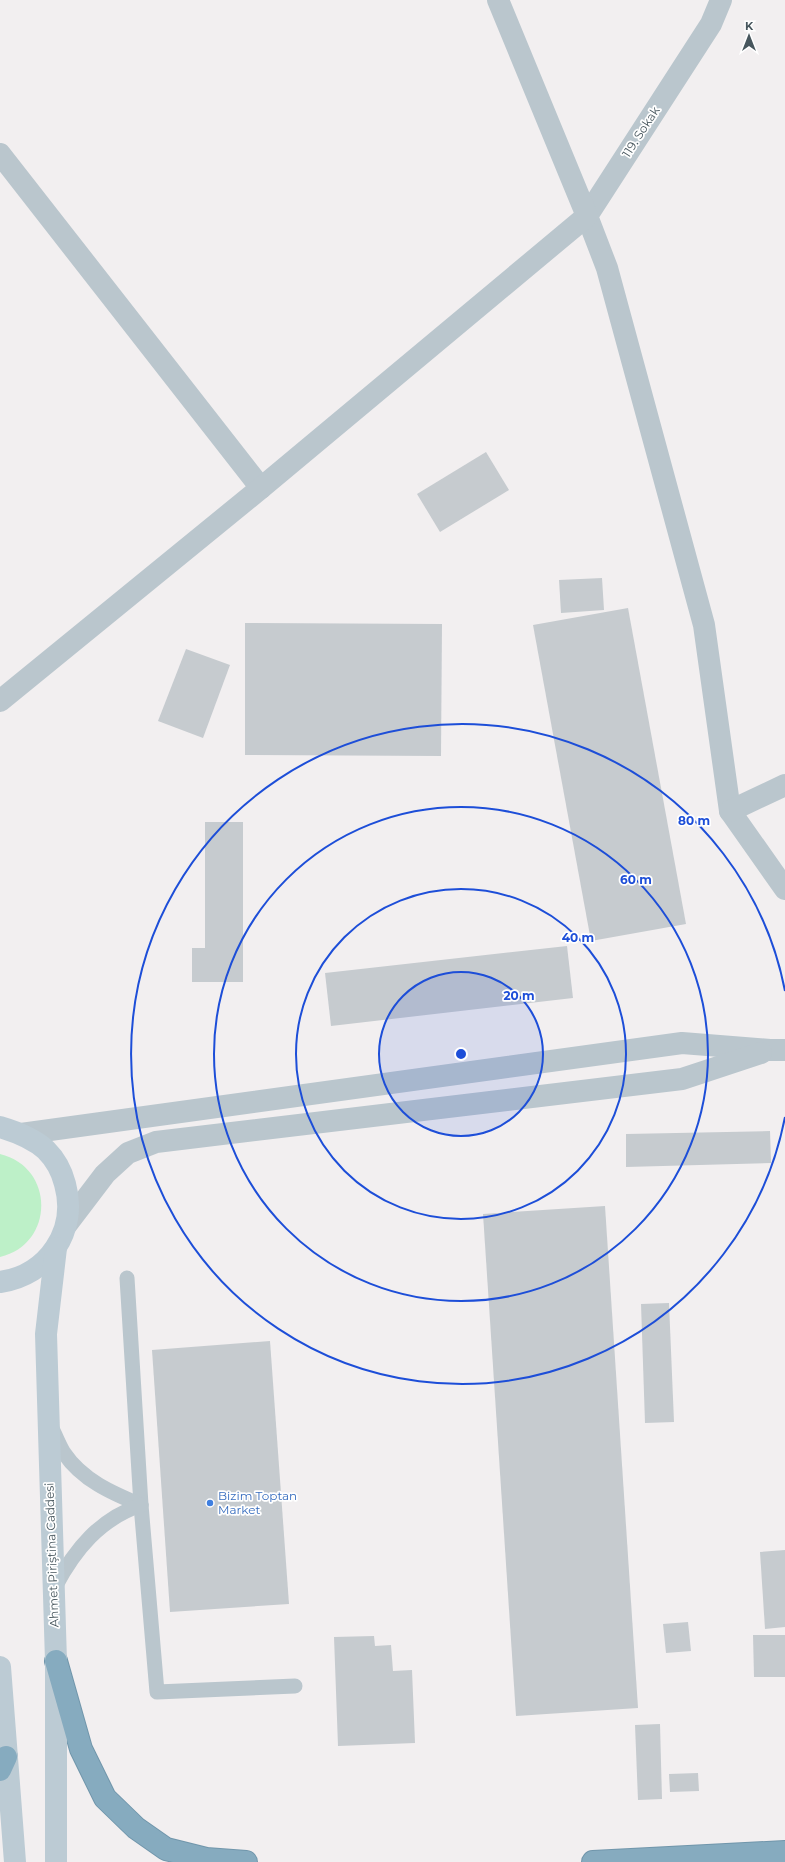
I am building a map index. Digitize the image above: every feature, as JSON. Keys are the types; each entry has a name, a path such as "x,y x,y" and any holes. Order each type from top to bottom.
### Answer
{"highway":[{"path":"56,1661 81,1749 106,1798 136,1828 166,1848 206,1859 246,1862"},
{"path":"593,1862 785,1852"}],"street":[{"path":"498,0 587,216 606,268 704,624 730,811 785,889"},
{"name":"119. Sokak","path":"0,701 261,488 587,216 710,24 721,0"},
{"path":"0,154 261,488"},
{"path":"730,811 785,785"},
{"path":"22,1134 682,1043 777,1050"},
{"path":"0,1282 14,1280 38,1268 56,1248 67,1224 105,1174 128,1153 156,1142 682,1079 777,1050"},
{"path":"0,1127 22,1134 46,1150 62,1172 69,1197 67,1224"},
{"name":"Ahmet Piriştina Caddesi","path":"56,1248 46,1334 56,1661 56,1862"},
{"path":"0,1667 3,1764 13,1819 15,1862"}],"lane":[{"path":"127,1278 141,1505 157,1692 295,1686"},
{"path":"48,1422 65,1453 86,1477 113,1494 141,1505"},
{"path":"54,1590 67,1564 84,1541 124,1511 141,1505"}],"green space":[{"path":"0,1154 18,1162 31,1174 39,1189 41,1206 39,1222 31,1237 18,1249 0,1257"}],"building":[{"path":"486,452 509,490 440,532 417,494"},
{"path":"602,578 604,610 561,613 559,580"},
{"path":"628,608 686,924 591,941 533,625"},
{"path":"245,623 442,624 441,756 245,755"},
{"path":"186,649 230,665 203,738 158,721"},
{"path":"205,822 243,822 243,982 192,982 192,948 205,948"},
{"path":"567,946 573,998 331,1026 325,973"},
{"path":"770,1131 771,1163 626,1167 626,1134"},
{"path":"605,1206 638,1708 516,1716 483,1214"},
{"path":"669,1303 674,1422 645,1423 641,1304"},
{"path":"270,1341 289,1604 170,1612 152,1350"},
{"path":"785,1550 785,1627 765,1629 760,1552"},
{"path":"688,1622 691,1651 666,1653 663,1624"},
{"path":"753,1635 785,1635 785,1677 754,1677"},
{"path":"374,1636 375,1646 391,1645 393,1671 412,1670 415,1743 338,1746 334,1637"},
{"path":"660,1724 662,1799 638,1800 635,1725"},
{"path":"698,1773 699,1791 670,1792 669,1774"}],"place":[{"name":"Bizim Toptan Market","path":"210,1503"}]}
